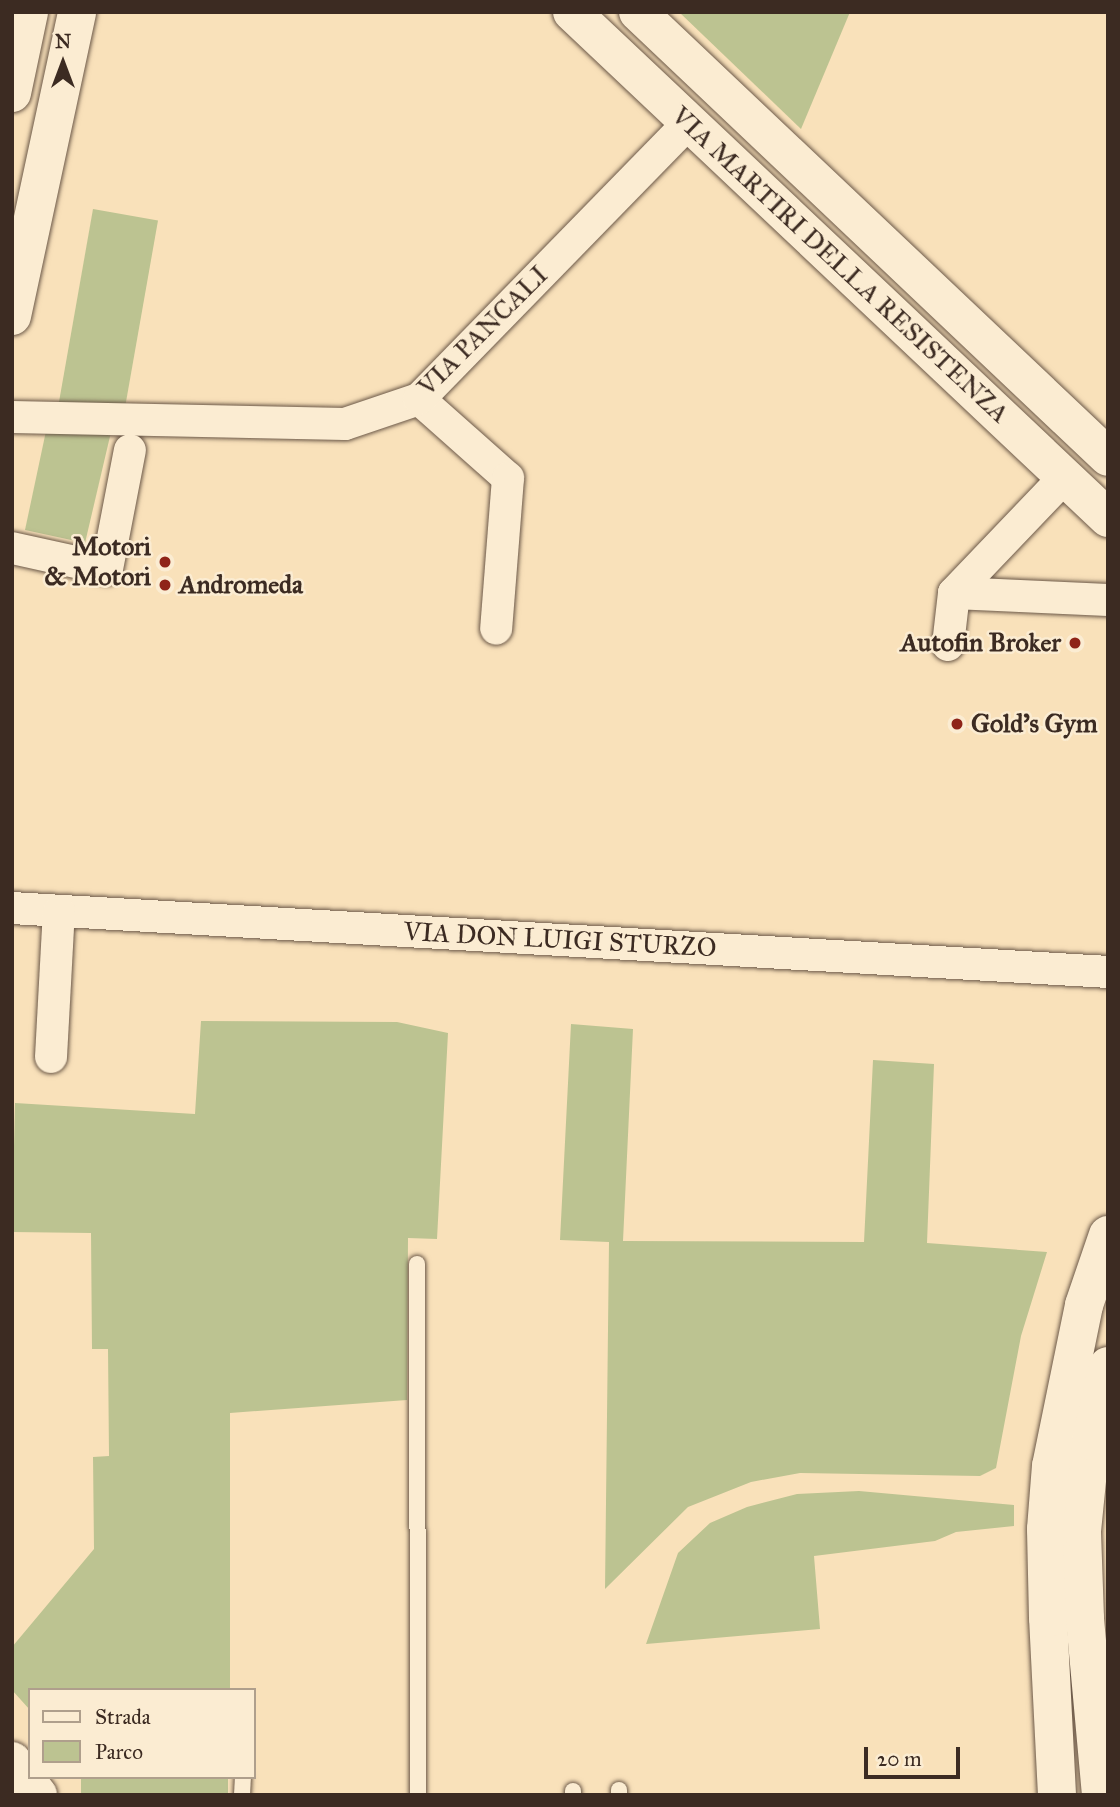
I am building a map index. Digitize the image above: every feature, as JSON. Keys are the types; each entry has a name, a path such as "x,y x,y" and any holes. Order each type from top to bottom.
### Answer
{"main road":[{"path":"12,93 29,12"},
{"path":"12,316 78,12"},
{"name":"VIA MARTIRI DELLA RESISTENZA","path":"572,12 1108,518"},
{"name":"VIA MARTIRI DELLA RESISTENZA","path":"638,12 1108,457"},
{"path":"1057,1795 1046,1528 1051,1466 1084,1305 1108,1235"},
{"path":"1101,1795 1085,1618 1082,1544 1099,1443 1108,1366"},
{"path":"12,1760 38,1795"}],"street":[{"name":"VIA PANCALI","path":"12,417 345,424 419,399 689,122"},
{"path":"419,399 508,478 496,629"},
{"path":"12,548 107,569 130,450"},
{"path":"948,645 954,593 1064,478"},
{"path":"954,593 1108,600"},
{"name":"VIA DON LUIGI STURZO","path":"12,908 1108,972"},
{"path":"51,1057 59,911"}],"lane":[{"path":"417,1264 418,1795"}],"green space":[{"path":"679,12 850,12 801,129"},
{"path":"93,209 158,220 123,417 58,406"},
{"path":"46,431 111,432 85,543 25,530"},
{"path":"201,1021 397,1022 448,1033 437,1239 408,1238 407,1400 230,1413 230,1688 28,1688 28,1708 12,1690 12,1647 94,1549 93,1457 109,1456 108,1349 92,1349 91,1233 12,1232 15,1103 195,1114"},
{"path":"571,1024 633,1029 623,1241 864,1242 873,1060 934,1064 927,1243 1047,1252 1021,1336 996,1468 980,1476 800,1473 751,1482 688,1507 605,1589 609,1242 560,1240"},
{"path":"859,1491 1014,1505 1014,1526 956,1532 935,1541 814,1556 820,1629 646,1644 678,1553 710,1523 747,1507 797,1494"},
{"path":"81,1779 228,1779 228,1795 81,1795"}],"place":[{"name":"Motori & Motori","path":"165,562"},
{"name":"Andromeda","path":"165,585"},
{"name":"Autofin Broker","path":"1075,643"},
{"name":"Gold's Gym","path":"957,724"}]}
